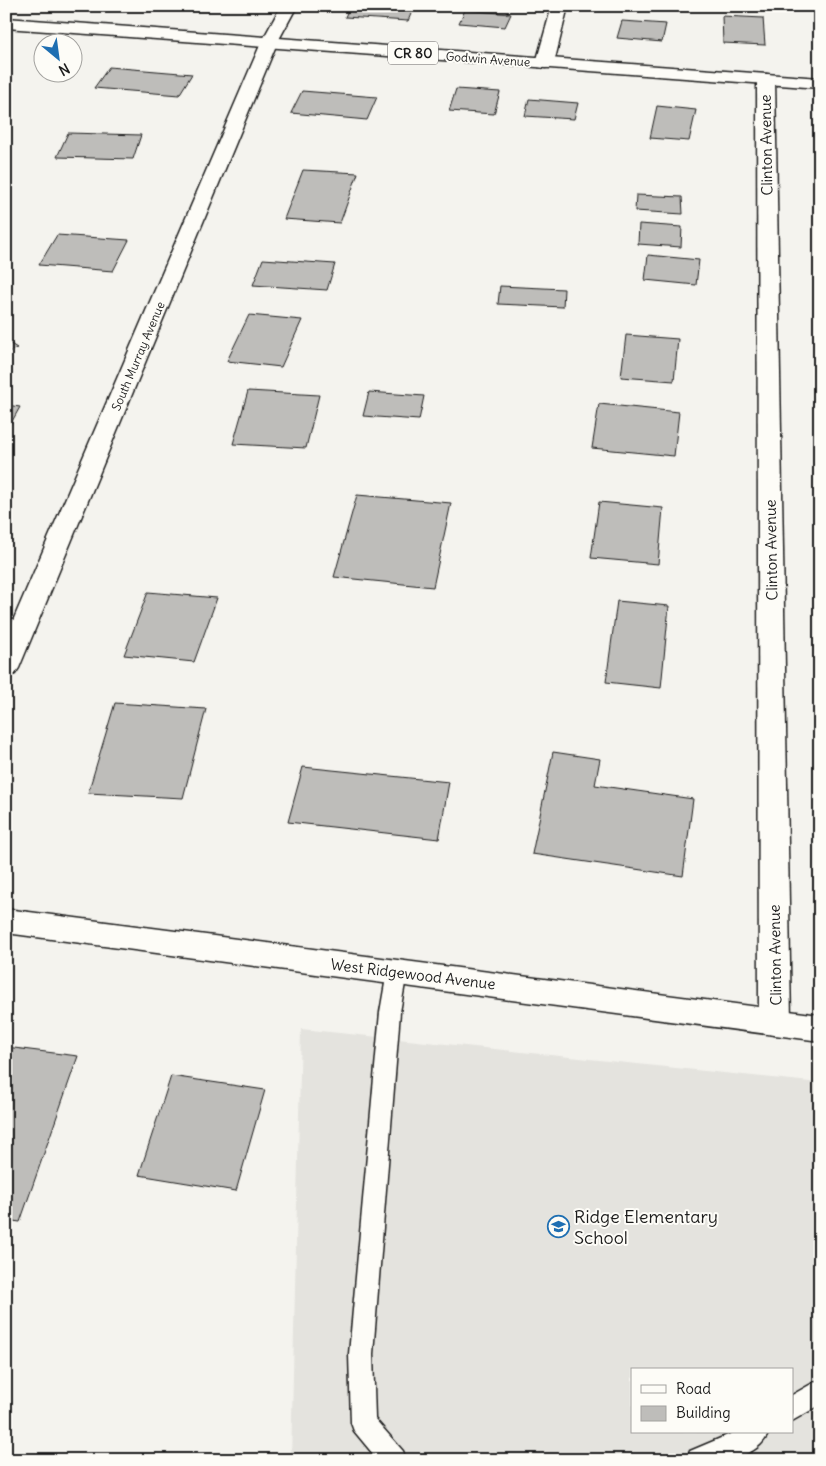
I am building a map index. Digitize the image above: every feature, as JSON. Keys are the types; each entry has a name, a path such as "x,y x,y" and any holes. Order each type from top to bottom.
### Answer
{"street":[{"name":"South Murray Avenue","path":"6,668 270,43 289,6"},
{"path":"545,63 560,6"},
{"name":"Godwin Avenue","path":"6,23 820,83"},
{"name":"Clinton Avenue","path":"766,79 775,1022"},
{"name":"West Ridgewood Avenue","path":"6,921 820,1028"}],"lane":[{"path":"394,1460 363,1423 361,1354 390,1012 397,972"},
{"path":"794,1408 820,1391"},
{"path":"699,1460 739,1444 754,1434"}],"shaded area":[{"name":"Ridge Elementary School","path":"301,1029 820,1083 820,1460 291,1460"}],"building":[{"path":"350,6 383,6 413,9 408,21 345,17"},
{"path":"465,10 511,14 505,27 459,23"},
{"path":"722,16 763,18 765,45 723,43"},
{"path":"622,21 666,24 662,42 617,38"},
{"path":"109,67 192,74 179,95 94,88"},
{"path":"456,89 500,92 494,114 449,111"},
{"path":"302,91 377,97 367,120 291,113"},
{"path":"529,99 578,103 574,119 525,116"},
{"path":"657,106 696,110 689,141 650,138"},
{"path":"68,133 141,135 133,159 57,157"},
{"path":"303,170 358,173 340,223 284,219"},
{"path":"636,195 682,197 683,214 635,211"},
{"path":"639,224 682,227 681,247 638,244"},
{"path":"57,235 129,240 113,271 39,265"},
{"path":"648,255 699,260 696,285 645,280"},
{"path":"263,259 335,264 327,290 253,285"},
{"path":"500,286 564,289 563,307 498,304"},
{"path":"249,315 302,320 281,367 227,361"},
{"path":"626,335 678,339 674,381 621,377"},
{"path":"6,341 17,348 6,353"},
{"path":"248,391 319,395 306,448 233,444"},
{"path":"369,392 424,396 419,420 363,416"},
{"path":"599,404 679,412 674,456 592,448"},
{"path":"6,405 20,407 6,432"},
{"path":"357,495 451,503 433,587 334,577"},
{"path":"599,502 663,508 658,564 591,558"},
{"path":"148,592 217,598 194,662 124,655"},
{"path":"617,601 669,606 661,688 606,682"},
{"path":"115,703 206,709 183,798 88,793"},
{"path":"553,752 600,759 595,785 693,799 683,876 532,854"},
{"path":"303,767 449,782 439,839 288,822"},
{"path":"6,1047 78,1056 20,1222 6,1220"},
{"path":"171,1076 265,1090 236,1191 139,1175"}],"place":[{"name":"Ridge Elementary School","path":"558,1226"}]}
